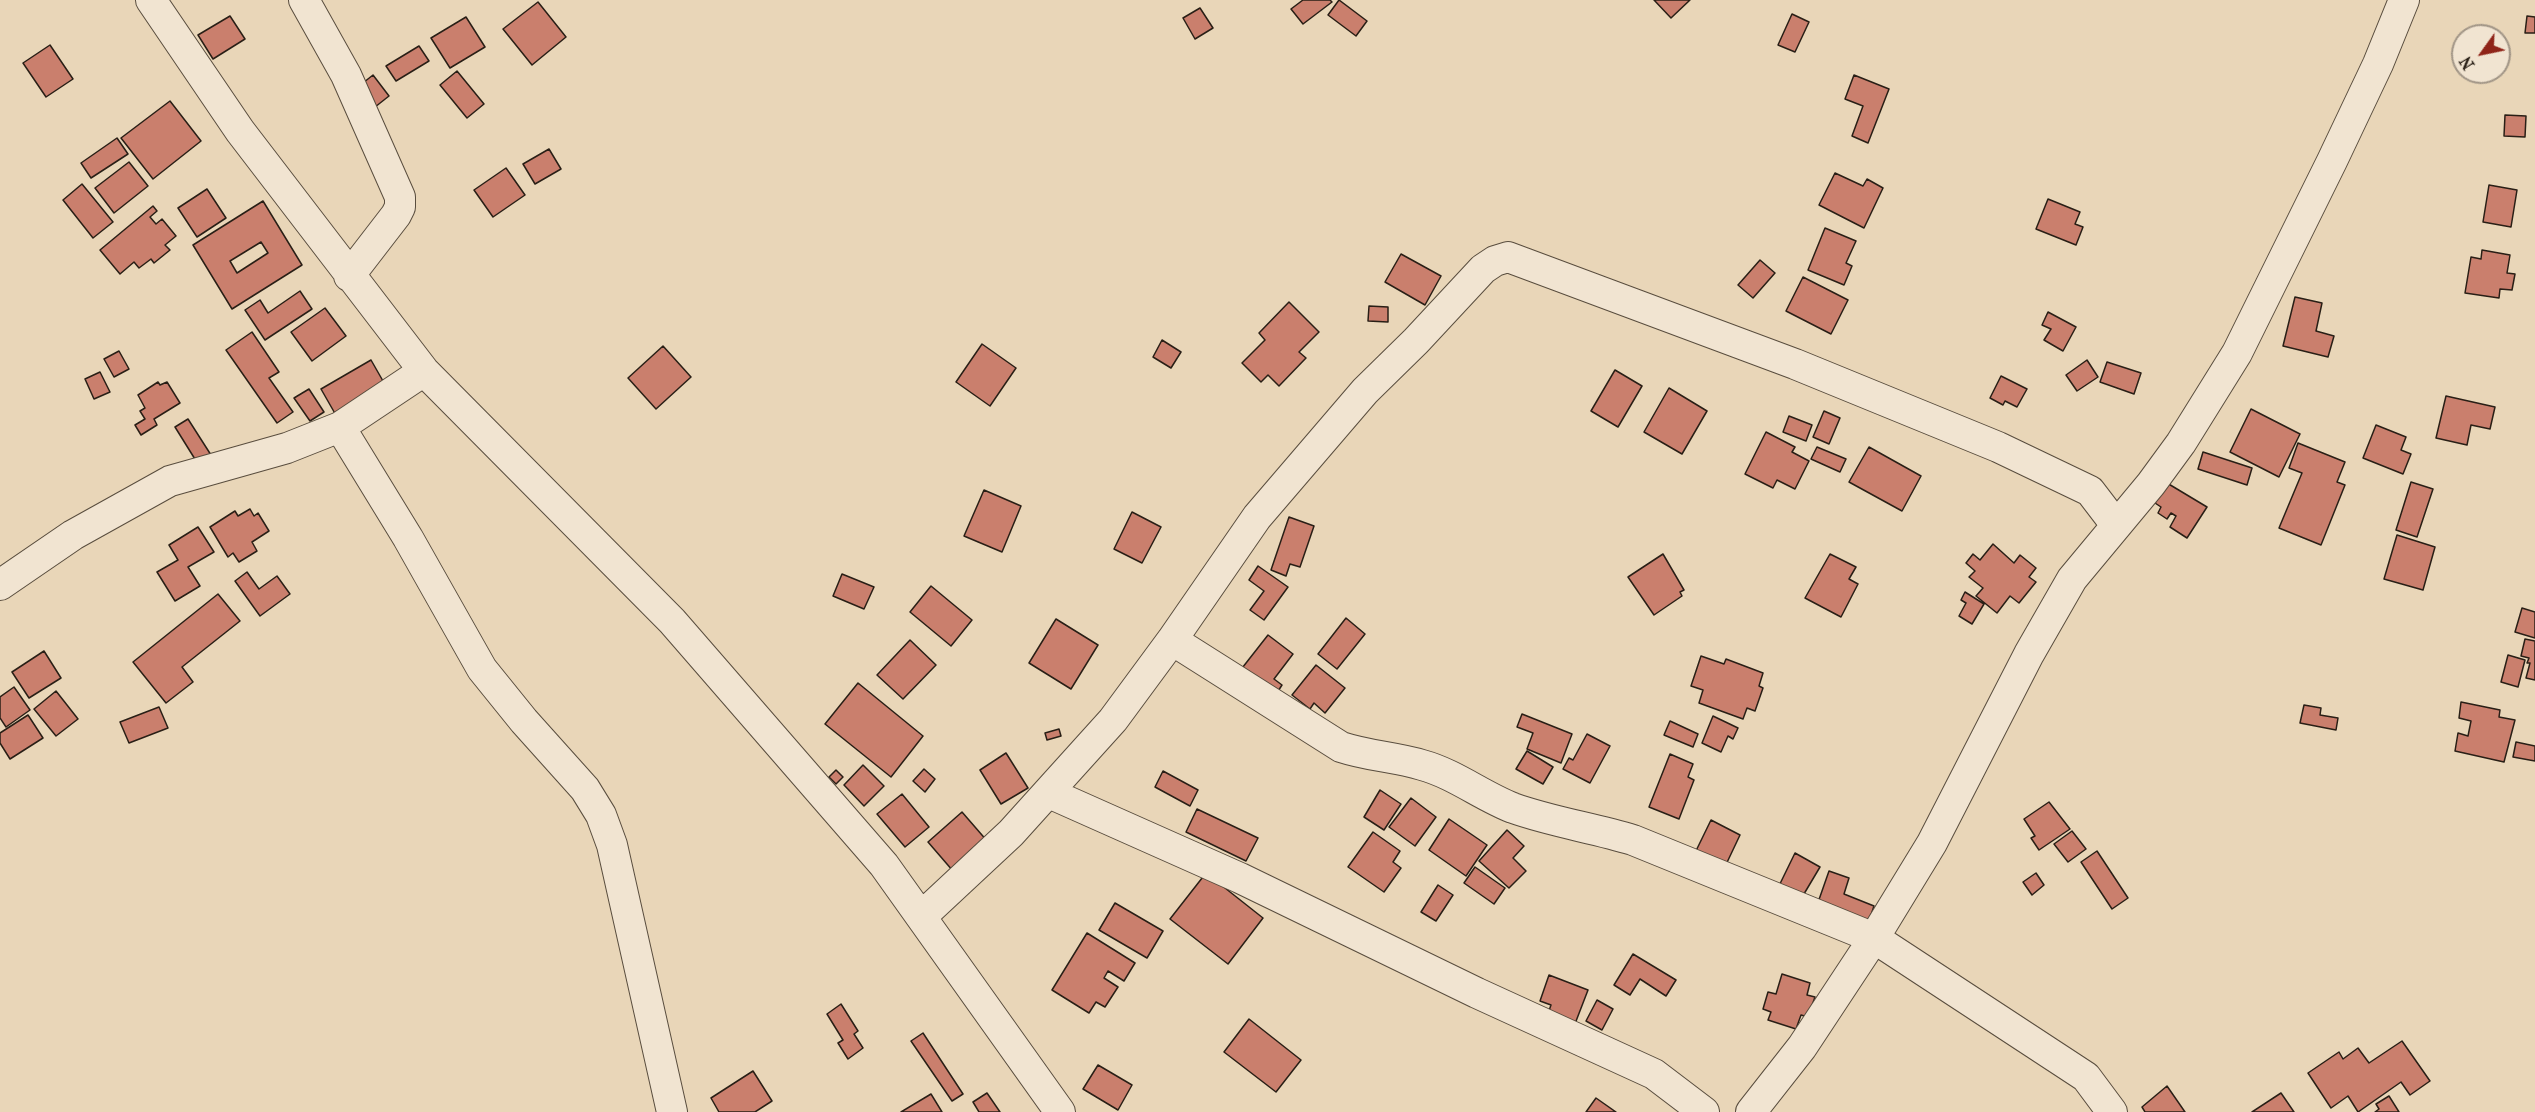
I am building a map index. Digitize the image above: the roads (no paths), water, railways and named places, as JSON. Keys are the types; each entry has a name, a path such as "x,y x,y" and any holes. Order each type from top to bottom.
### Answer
{"street":[{"path":"151,0 240,131 424,371 672,621 884,865 1060,1112"},
{"path":"304,0 346,75 400,197 400,207 396,215 349,276"},
{"path":"1751,1112 1802,1047 1874,938 1932,843 2047,621 2072,579 2151,484 2181,443 2237,353 2378,64 2404,0"},
{"path":"922,916 1011,833 1050,793 1113,720 1172,640 1257,517 1365,391 1484,269 1495,261 1508,257 1795,364 1998,447 2090,490 2116,525"},
{"path":"0,585 73,535 170,481 287,448 340,427 424,371"},
{"path":"340,427 414,547 482,669 524,721 585,789 601,815 612,845 672,1112"},
{"path":"1172,640 1341,747 1364,754 1422,765 1454,777 1510,807 1633,840 1874,938 2086,1077 2112,1112"},
{"path":"1050,793 1250,883 1477,993 1654,1074 1704,1112"}]}
